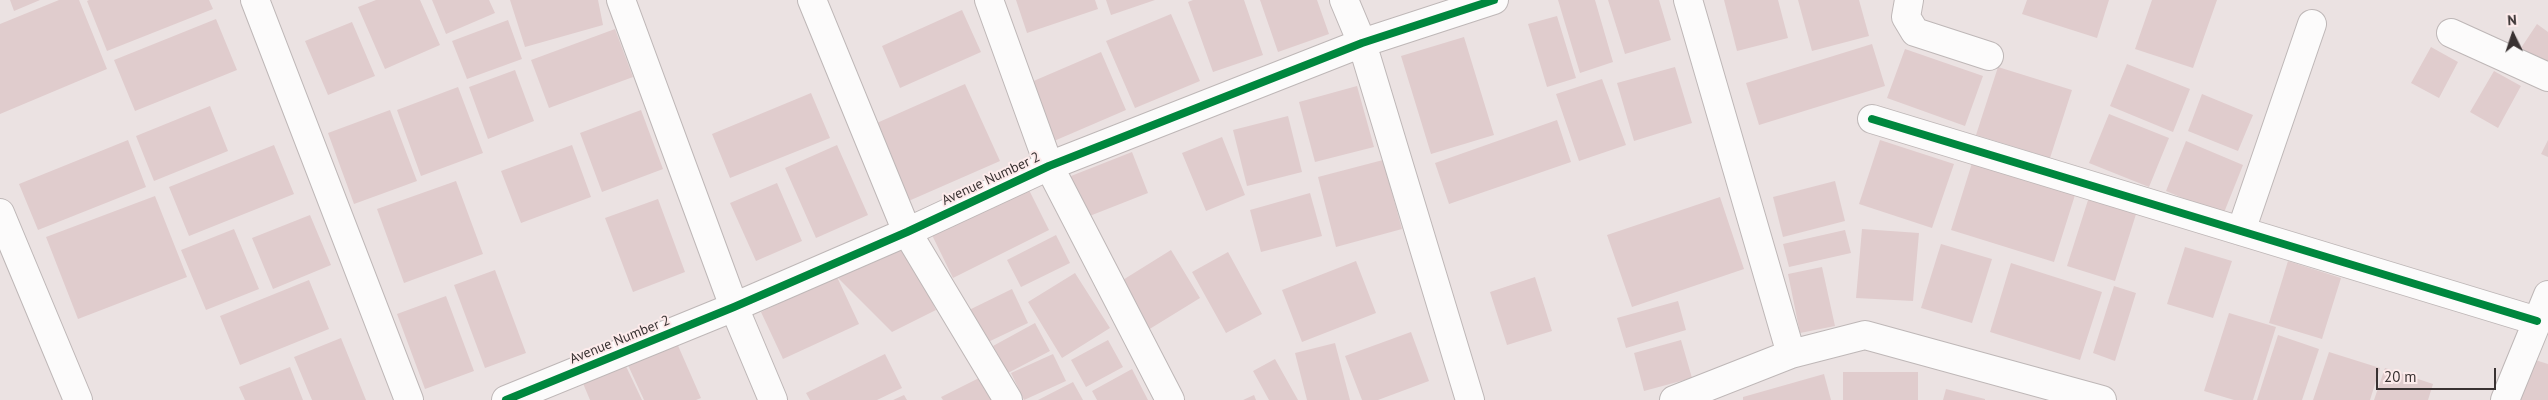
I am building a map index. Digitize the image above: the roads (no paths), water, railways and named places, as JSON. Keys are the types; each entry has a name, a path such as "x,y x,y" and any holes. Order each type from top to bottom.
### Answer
{"street":[{"path":"255,0 410,400"},
{"path":"621,0 734,307 773,400"},
{"path":"812,0 907,232 1008,400"},
{"path":"989,0 1049,166 1170,400"},
{"path":"1344,0 1362,43 1470,400"},
{"name":"Avenue Number 2","path":"506,400 734,307 907,232 1049,166 1362,43 1494,0"},
{"path":"1688,0 1791,354"},
{"path":"1909,0 1906,17 1915,32 1989,56"},
{"path":"2241,231 2312,24"},
{"path":"2451,33 2548,78"},
{"path":"1872,119 2537,321"},
{"path":"0,213 78,400"},
{"path":"2505,400 2548,295"},
{"path":"1674,400 1726,390 1791,354 1865,336 2102,400"}]}
